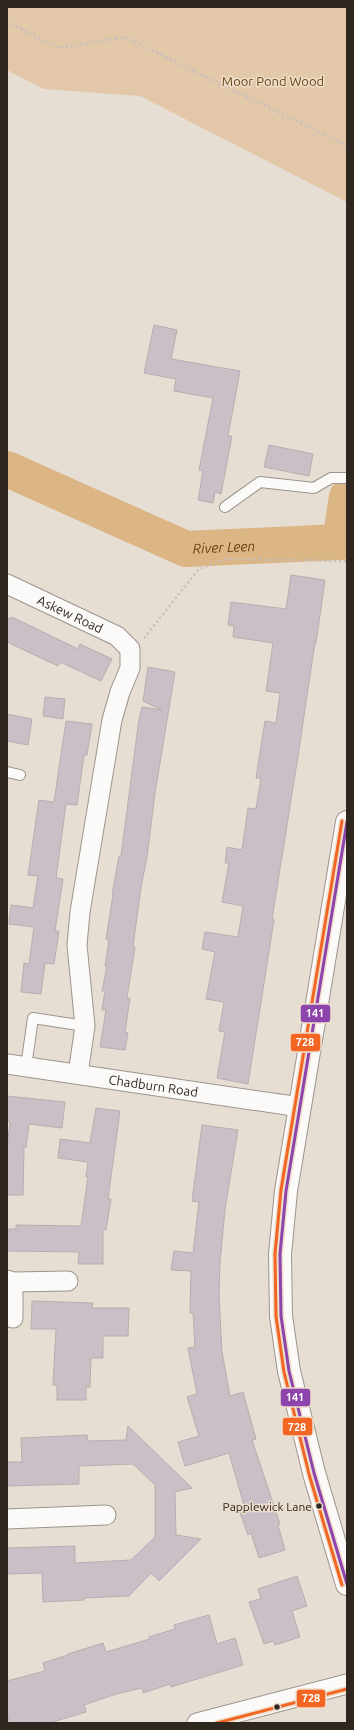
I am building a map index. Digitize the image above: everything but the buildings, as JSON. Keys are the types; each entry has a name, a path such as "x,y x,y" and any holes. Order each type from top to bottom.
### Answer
{"street":[{"name":"Askew Road","path":"7,584 117,636 130,649"},
{"path":"78,1074 85,1026 77,945 80,912 112,720 120,692 130,668 130,649"},
{"path":"347,822 286,1191 280,1254 281,1316 289,1371 314,1473 347,1584"},
{"name":"Chadburn Road","path":"7,1064 300,1107"},
{"path":"13,1318 10,1281 68,1281"},
{"path":"7,1519 106,1515"},
{"path":"197,1723 347,1684"}],"lane":[{"path":"225,507 260,482 314,488 331,478 347,478"},
{"path":"7,772 20,775"},
{"path":"26,1066 33,1018 85,1026"}],"path":[{"path":"7,22 59,48 125,37 347,146"},
{"path":"130,649 147,636 199,569 226,559 347,561"},
{"path":"77,1146 78,1140"}],"green space":[{"name":"Moor Pond Wood","path":"7,7 347,7 347,202 140,96 44,89 7,70"}],"waterway":[{"name":"River Leen","path":"7,469 186,549 340,542 347,497"}],"transit line":[{"name":"728","path":"342,821 281,1190 275,1254 276,1316 284,1372 309,1474 342,1585"},
{"name":"141","path":"347,822 286,1191 280,1254 281,1316 289,1371 314,1473 347,1584"},
{"name":"728","path":"217,1723 347,1689"}],"place":[{"name":"Papplewick Lane","path":"319,1506"}]}
